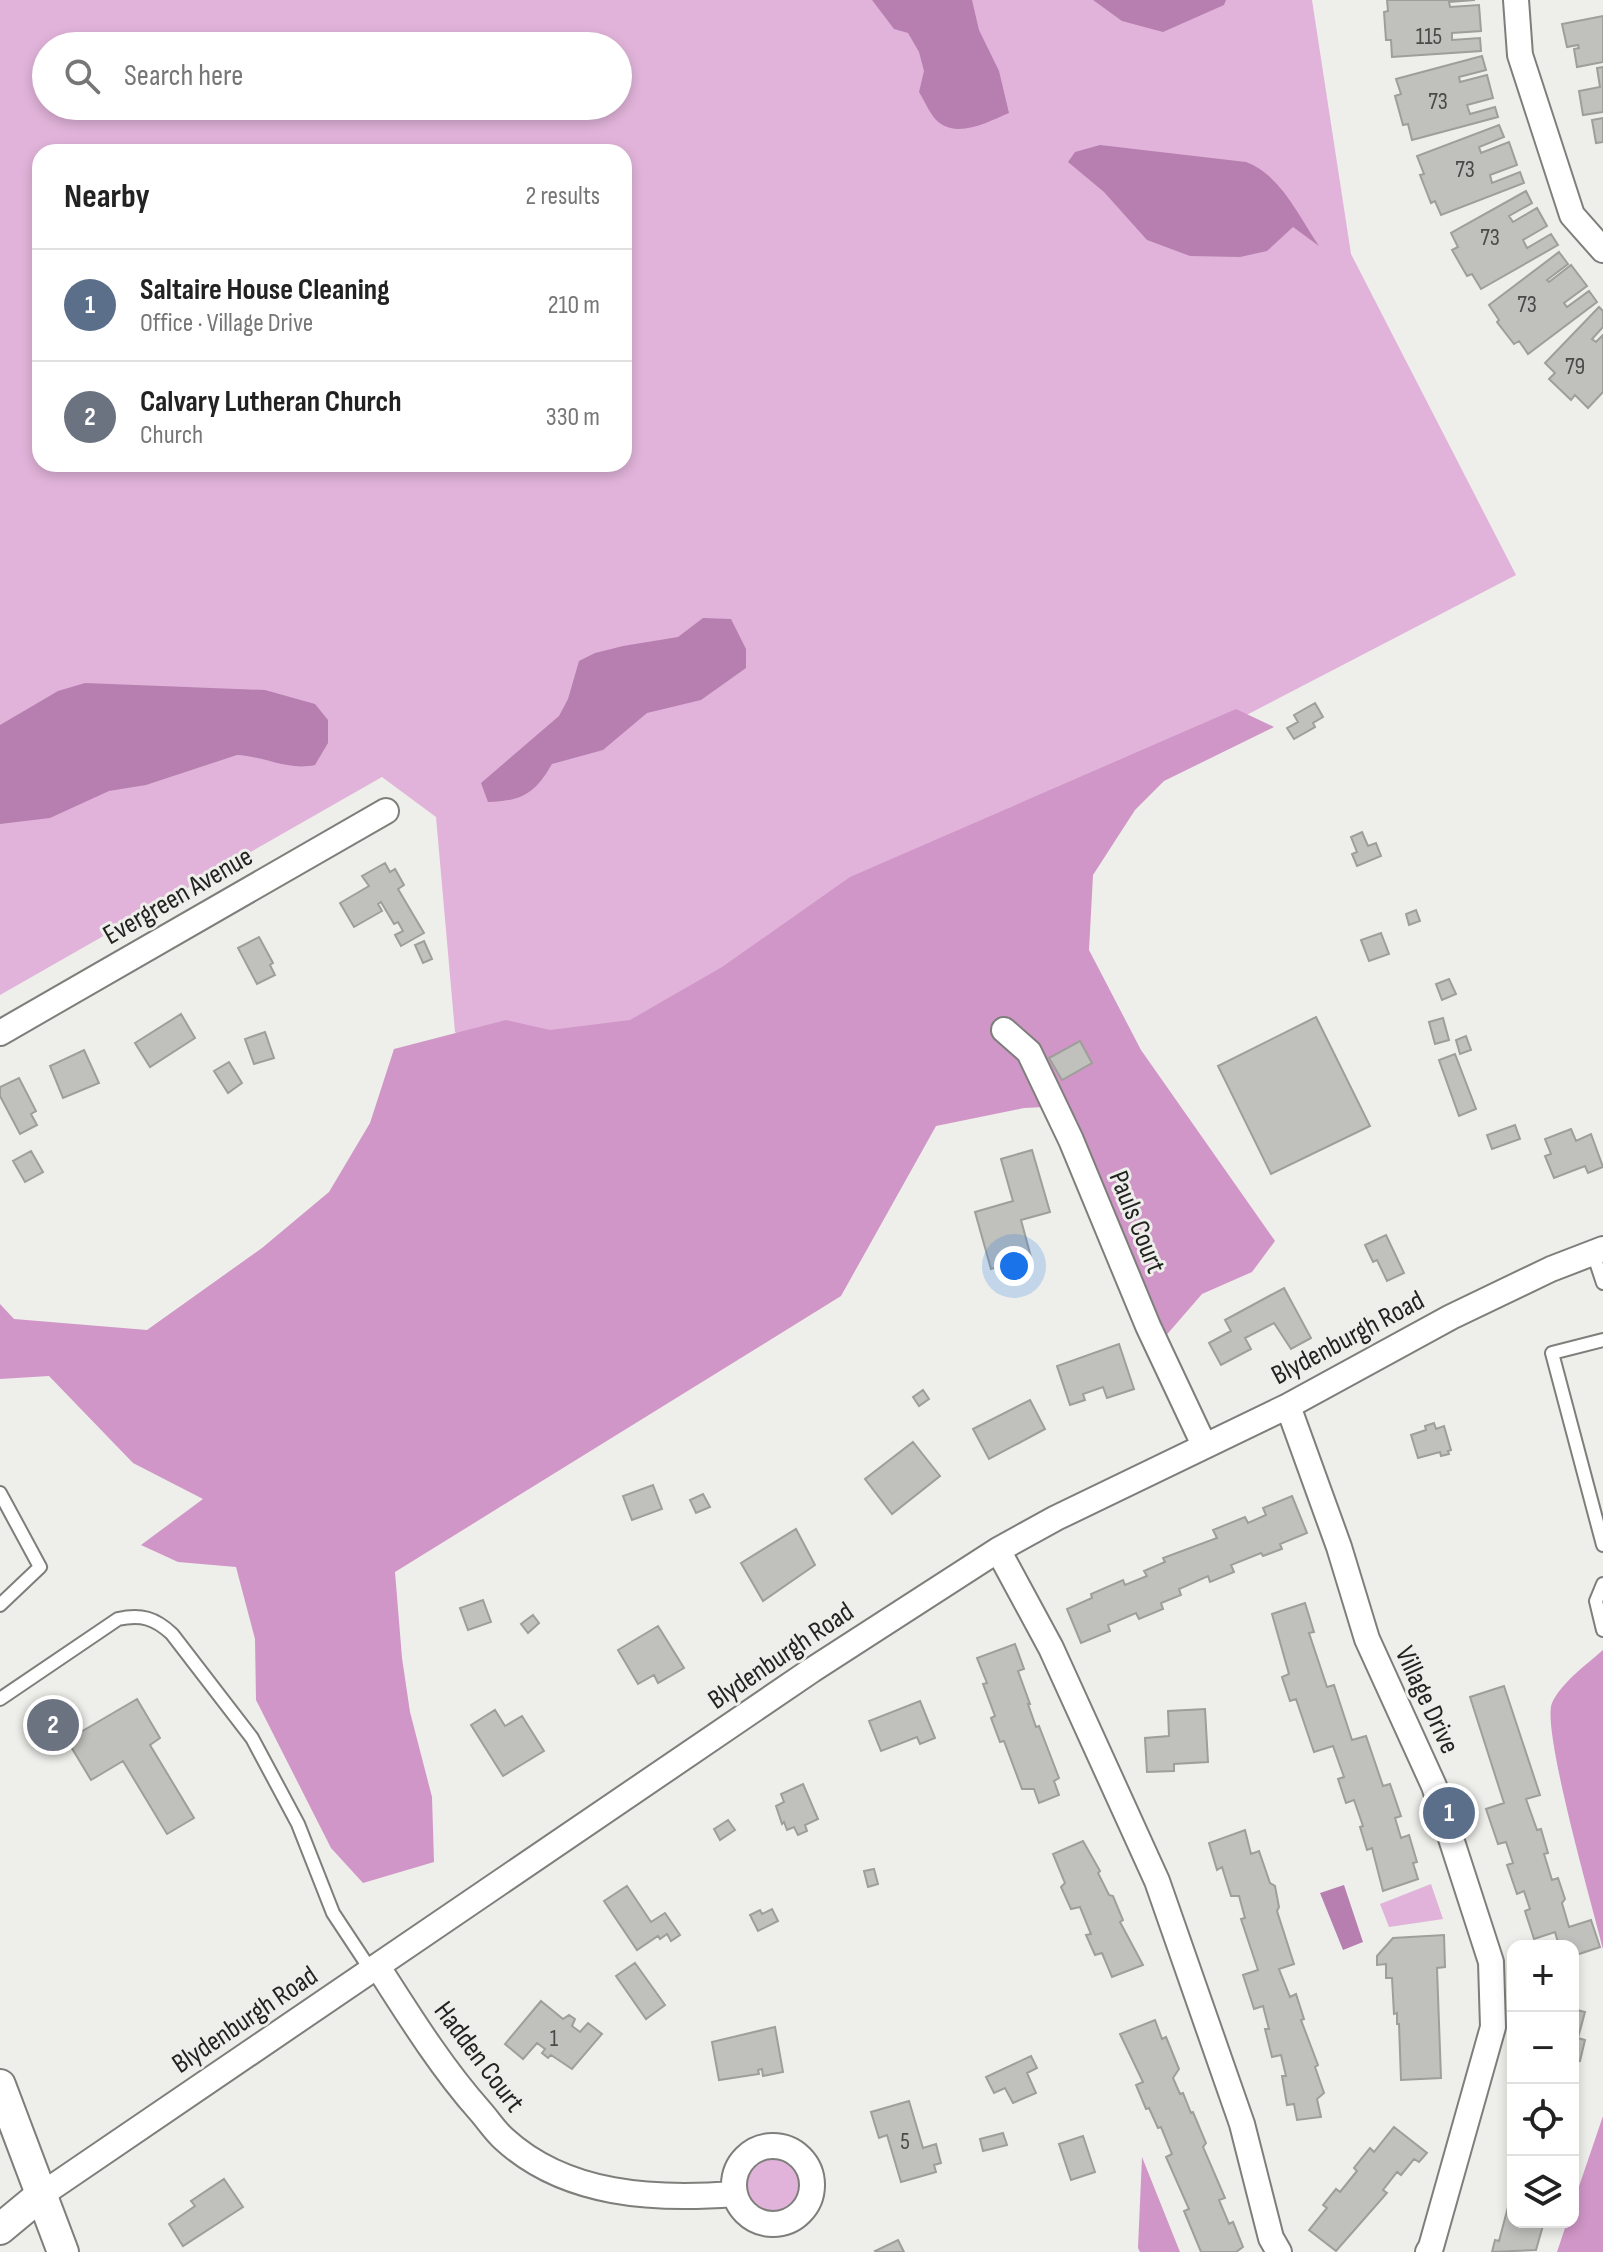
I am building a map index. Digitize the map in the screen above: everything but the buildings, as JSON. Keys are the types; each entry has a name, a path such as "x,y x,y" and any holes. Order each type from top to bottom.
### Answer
{"street":[{"path":"1516,0 1520,55 1572,215 1603,250"},
{"name":"Evergreen Avenue","path":"0,1033 386,811"},
{"name":"Pauls Court","path":"1004,1030 1029,1052 1071,1140 1148,1326 1204,1445"},
{"name":"Blydenburgh Road","path":"41,2195 812,1670 998,1550 1056,1518 1288,1406 1451,1317 1551,1269 1598,1251"},
{"name":"Village Drive","path":"1288,1406 1339,1547 1367,1639 1434,1786 1491,1962 1493,2027 1428,2252"},
{"path":"998,1550 1051,1648 1157,1881 1242,2124 1271,2238 1279,2252"},
{"name":"Hadden Court","path":"375,1969 465,2094 504,2139 548,2169 594,2187 647,2195 697,2197 734,2194"},
{"path":"0,2085 63,2252"},
{"path":"0,2229 41,2195"}],"lane":[{"path":"1598,1251 1603,1283"},
{"path":"1603,1340 1552,1353 1603,1545"},
{"path":"0,1493 40,1567 0,1605"},
{"path":"1603,1584 1596,1601 1603,1630"},
{"path":"0,1699 118,1619 148,1617 160,1622 252,1738 298,1824 333,1913 375,1969"}],"shaded area":[{"path":"0,0 1312,0 1351,254 1516,575 515,1095 455,1032 436,817 382,777 0,995"},
{"path":"872,0 972,0 979,30 999,71 1009,113 957,129 937,121 919,92 924,71 919,52 908,33 894,29"},
{"path":"1093,0 1226,0 1224,5 1163,32 1122,21"},
{"path":"1100,145 1246,162 1279,186 1319,246 1293,227 1267,251 1240,257 1190,256 1147,240 1104,192 1068,162 1075,152"},
{"path":"703,618 731,619 746,649 746,668 701,700 647,713 603,750 552,764 527,794 510,800 488,802 481,783 559,716 568,699 579,661 595,653 623,646 678,637"},
{"path":"85,683 265,690 315,704 328,720 328,743 315,765 286,765 237,755 146,785 109,791 50,818 0,824 0,725 58,691"},
{"path":"1236,709 1274,727 1164,781 1135,810 1093,875 1089,950 1141,1050 1275,1241 1252,1272 1202,1294 1163,1339 1065,1106 1024,1108 936,1126 841,1296 395,1572 410,1712 432,1797 434,1862 363,1883 331,1848 256,1700 255,1639 236,1567 178,1562 141,1545 203,1499 133,1463 49,1376 0,1379 0,1304 14,1319 147,1330 262,1248 329,1192 370,1123 394,1049 506,1020 550,1030 630,1020 722,967 850,877"},
{"path":"1603,1650 1603,1949 1561,1782 1551,1719 1552,1703 1562,1688"},
{"path":"1431,1884 1443,1919 1389,1927 1380,1904"},
{"path":"1344,1885 1363,1942 1343,1950 1320,1893"},
{"path":"1603,2116 1603,2252 1557,2252 1565,2228 1579,2228 1579,2186"},
{"path":"773,2151 797,2161 807,2185 797,2209 773,2219 749,2209 739,2185 749,2161"},
{"path":"1142,2157 1180,2252 1140,2252 1138,2248"}],"place":[{"name":"Calvary Lutheran Church","path":"53,1725"},
{"name":"Saltaire House Cleaning","path":"1449,1813"}]}
